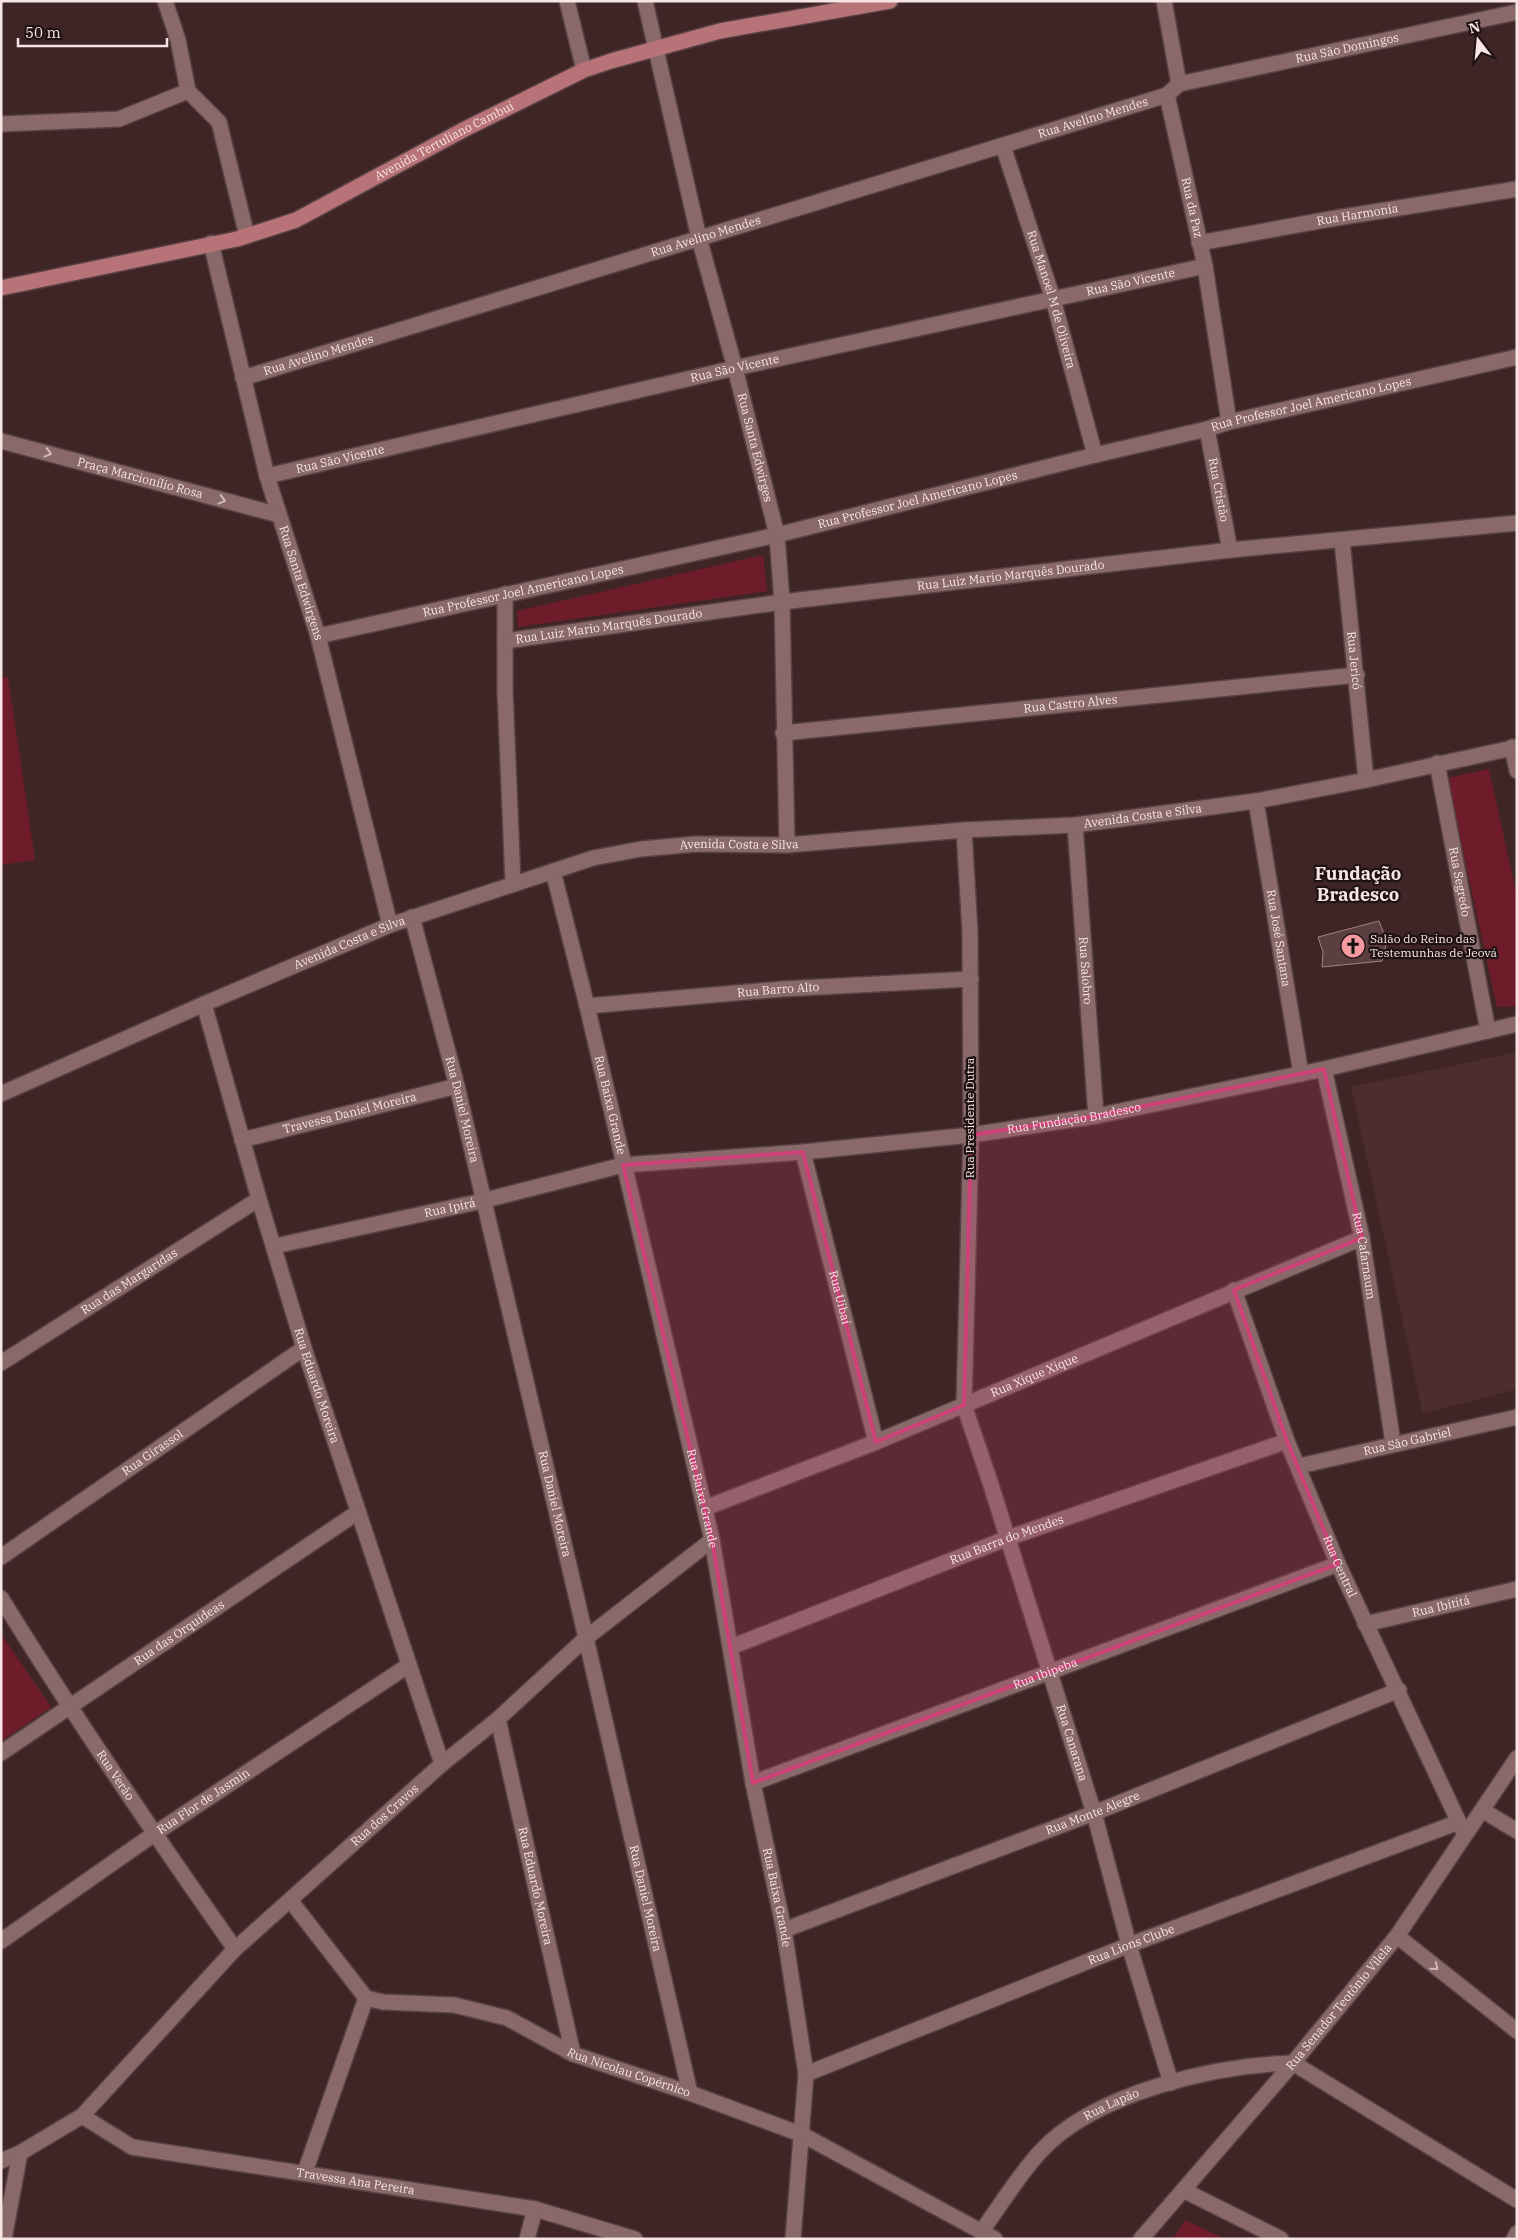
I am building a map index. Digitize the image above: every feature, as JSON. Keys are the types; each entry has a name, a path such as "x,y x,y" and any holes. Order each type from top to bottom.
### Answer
{"main road":[{"name":"Avenida Tertuliano Cambuí","path":"1,288 247,236 296,220 465,129 584,70 656,48 720,32 890,1"}],"street":[{"path":"165,1 178,40 188,91 219,122 247,236"},
{"path":"567,1 584,70"},
{"name":"Rua Santa Edwirges","path":"645,1 699,238 736,368 777,535 782,602 783,734 787,845"},
{"path":"1164,1 1179,84 1167,95"},
{"name":"Rua São Domingos","path":"1179,84 1517,12"},
{"path":"1,124 119,119 188,91"},
{"name":"Rua Avelino Mendes","path":"243,378 1167,95"},
{"name":"Rua da Paz","path":"1167,95 1205,266 1229,422"},
{"name":"Rua Manoel M de Oliveira","path":"1003,146 1053,299 1095,455"},
{"name":"Rua Harmonia","path":"1199,243 1330,219 1517,190"},
{"name":"Rua Santa Edwirgens","path":"212,243 267,476 318,636 390,925"},
{"name":"Rua São Vicente","path":"267,476 736,368 1205,266"},
{"name":"Rua Professor Joel Americano Lopes","path":"318,636 777,535 1229,422 1517,357"},
{"name":"Rua Cristão","path":"1207,429 1230,550"},
{"name":"Praça Marcionílio Rosa","path":"1,441 279,515"},
{"name":"Rua Luiz Mario Marquês Dourado","path":"506,641 782,602 1230,550 1342,541 1517,523"},
{"name":"Rua Jericó","path":"1342,541 1366,780"},
{"path":"505,594 513,883"},
{"name":"Rua Castro Alves","path":"783,734 1357,676"},
{"path":"1514,747 1517,771"},
{"name":"Avenida Costa e Silva","path":"1,1094 204,1004 390,925 593,858 641,848 696,844 787,845 964,830 1075,825 1256,801 1366,780 1514,747"},
{"name":"Rua Segredo","path":"1437,763 1488,1031"},
{"name":"Rua José Santana","path":"1256,801 1301,1074"},
{"name":"Rua Salobro","path":"1075,825 1096,1116"},
{"name":"Rua Presidente Dutra","path":"964,830 970,980 971,1136 964,1405"},
{"name":"Rua Baixa Grande","path":"553,871 587,1006 712,1540 754,1783 784,1930 806,2074 803,2135 793,2239"},
{"name":"Rua Daniel Moreira","path":"412,917 457,1086 482,1201 586,1638 690,2093"},
{"name":"Rua Barro Alto","path":"587,1006 782,989 970,980"},
{"name":"Rua Eduardo Moreira","path":"204,1004 259,1199 275,1246 304,1348 442,1764"},
{"name":"Rua Fundação Bradesco","path":"623,1165 803,1152 971,1136 1096,1116 1301,1074 1517,1024"},
{"name":"Rua Cafarnaum","path":"1324,1069 1362,1238 1393,1443"},
{"name":"Travessa Daniel Moreira","path":"242,1140 457,1086"},
{"name":"Rua Uibaí","path":"803,1152 876,1442"},
{"name":"Rua Ipirá","path":"275,1246 482,1201 623,1165"},
{"name":"Rua das Margaridas","path":"1,1363 259,1199"},
{"name":"Rua Xique Xique","path":"705,1508 876,1442 1234,1290 1362,1238"},
{"name":"Rua Central","path":"1234,1290 1287,1441 1299,1466 1338,1564 1399,1690 1462,1829"},
{"name":"Rua Girassol","path":"1,1557 304,1348"},
{"name":"Rua Canarana","path":"964,1405 1008,1538 1094,1813 1129,1945 1171,2083"},
{"name":"Rua São Gabriel","path":"1299,1466 1393,1443 1517,1417"},
{"name":"Rua Barra do Mendes","path":"731,1648 1008,1538 1287,1441"},
{"name":"Rua das Orquídeas","path":"1,1753 358,1512"},
{"name":"Rua dos Cravos","path":"1,2160 20,2153 82,2116 235,1949 442,1764 498,1719 586,1638 712,1540"},
{"name":"Rua Ibipeba","path":"754,1783 1050,1670 1338,1564"},
{"name":"Rua Ibititá","path":"1366,1624 1517,1589"},
{"name":"Rua Verão","path":"1,1598 68,1707 235,1949"},
{"name":"Rua Flor de Jasmin","path":"1,1941 154,1834 409,1665"},
{"name":"Rua Monte Alegre","path":"784,1930 1094,1813 1399,1690"},
{"name":"Rua Eduardo Moreira","path":"498,1719 573,2054"},
{"name":"Rua Senador Teotônio Vilela","path":"1141,2239 1292,2064 1397,1936 1462,1829 1482,1810 1517,1758"},
{"path":"1482,1810 1517,1831"},
{"name":"Rua Lions Clube","path":"806,2074 1129,1945 1462,1829"},
{"path":"290,1900 366,1998 305,2172"},
{"path":"1397,1936 1485,2008 1517,2031"},
{"name":"Rua Nicolau Copérnico","path":"366,1998 383,2002 454,2005 491,2013 522,2025 573,2054 690,2093 803,2135 988,2235"},
{"name":"Rua Lapão","path":"988,2235 1040,2152 1069,2128 1108,2105 1171,2083 1225,2070 1261,2064 1292,2064"},
{"path":"1292,2064 1517,2200"},
{"name":"Travessa Ana Pereira","path":"82,2116 132,2147 305,2172 535,2209 634,2239"},
{"path":"4,2239 20,2153"},
{"path":"1183,2190 1281,2239"},
{"path":"527,2239 535,2209"},
{"path":"1514,2239 1517,2233"}],"highlighted area":[{"path":"1324,1069 1362,1238 1234,1290 1287,1441 1338,1564 753,1783 712,1540 623,1165 803,1152 876,1442 964,1405 971,1135 1096,1116"}],"shaded area":[{"path":"763,555 767,591 518,627 517,611"},
{"path":"8,677 35,860 1,865 1,678"},
{"path":"1489,769 1517,897 1517,1006 1497,1007 1447,778"},
{"path":"1517,1052 1517,1389 1423,1414 1351,1087"},
{"path":"1,1634 51,1707 1,1741"},
{"path":"1185,2220 1225,2239 1173,2239"}],"building":[{"name":"Salão do Reino das Testemunhas de Jeová","path":"1379,921 1387,941 1382,961 1322,967 1323,952 1318,937"}],"place":[{"name":"Salão do Reino das Testemunhas de Jeová","path":"1353,946"}],"district":[{"name":"Fundação Bradesco","path":"1358,884"}]}
